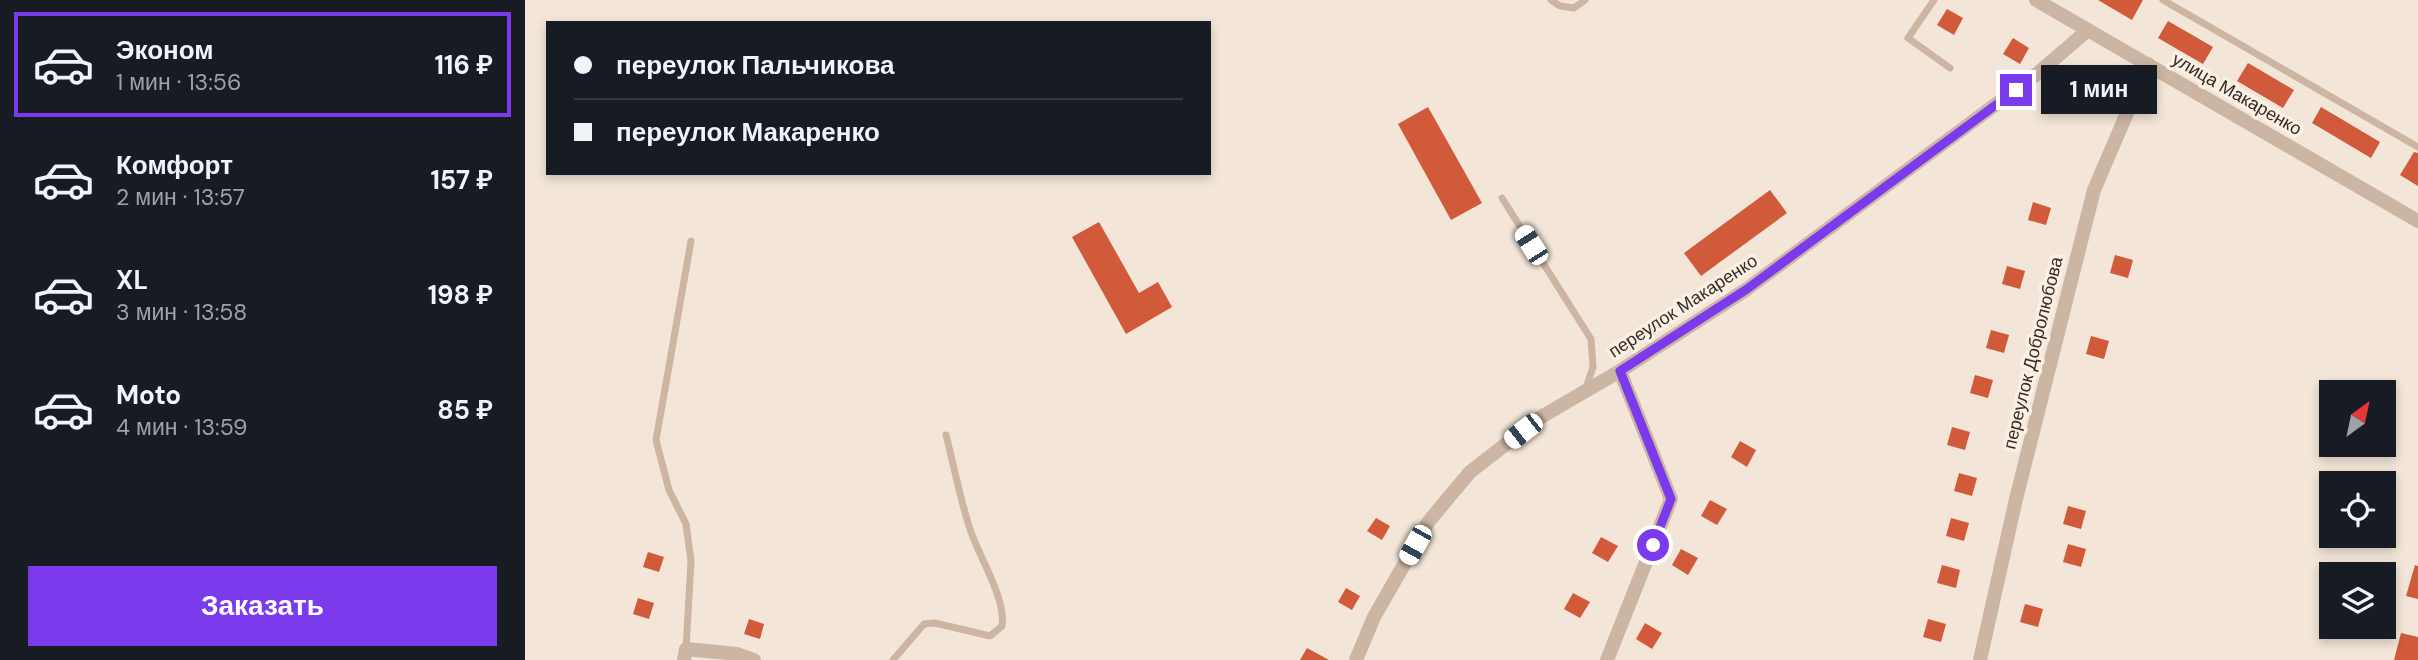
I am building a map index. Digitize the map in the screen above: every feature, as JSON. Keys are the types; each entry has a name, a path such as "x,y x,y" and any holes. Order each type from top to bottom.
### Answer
{"street":[{"name":"улица Макаренко","path":"2036,0 2053,4 2088,30 2418,221"},
{"name":"переулок Макаренко","path":"1356,660 1374,617 1429,521 1470,472 1541,417 1620,371 1747,289 2038,73 2088,30"},
{"name":"переулок Добролюбова","path":"1980,660 2016,499 2094,190 2148,64"},
{"path":"1607,660 1671,499 1620,371"},
{"path":"685,654 737,654 754,660"}],"lane":[{"path":"1551,0 1560,6 1574,8 1585,0"},
{"path":"1934,0 1909,38 1950,68"},
{"path":"2163,0 2418,147"},
{"path":"1501,198 1591,339 1593,367 1584,392"},
{"path":"685,654 691,561 686,524 669,490 656,440 691,241"},
{"path":"893,660 924,624 936,623 990,636 1002,626 1003,618 998,600 970,530 946,435"}],"building":[{"path":"2098,0 2143,0 2132,20"},
{"path":"1947,9 1963,18 1954,35 1937,25"},
{"path":"2168,21 2213,47 2203,64 2158,38"},
{"path":"2013,38 2029,48 2020,64 2003,54"},
{"path":"2248,63 2294,90 2283,108 2237,81"},
{"path":"1428,107 1482,203 1451,220 1398,124"},
{"path":"2321,107 2380,142 2371,158 2312,123"},
{"path":"2414,152 2418,153 2418,186 2400,175"},
{"path":"1770,190 1787,213 1701,276 1684,253"},
{"path":"2033,202 2051,208 2046,225 2028,220"},
{"path":"1099,222 1139,293 1158,282 1172,307 1126,334 1072,237"},
{"path":"2115,255 2133,260 2128,278 2110,273"},
{"path":"2007,266 2025,271 2020,289 2002,284"},
{"path":"1991,330 2009,335 2004,353 1986,348"},
{"path":"2091,336 2109,341 2104,359 2086,354"},
{"path":"1975,375 1993,380 1988,398 1970,393"},
{"path":"1952,427 1970,432 1965,450 1947,445"},
{"path":"1740,441 1756,450 1747,467 1731,457"},
{"path":"1959,473 1977,478 1972,496 1954,491"},
{"path":"1710,500 1727,509 1717,525 1701,516"},
{"path":"2068,506 2086,511 2081,529 2063,524"},
{"path":"1376,518 1390,526 1382,540 1367,531"},
{"path":"1951,518 1969,523 1964,541 1946,536"},
{"path":"1601,537 1618,546 1608,562 1592,553"},
{"path":"2068,544 2086,549 2081,567 2063,562"},
{"path":"1681,549 1698,558 1688,575 1672,565"},
{"path":"648,552 664,557 659,572 643,567"},
{"path":"1942,565 1960,570 1956,588 1937,583"},
{"path":"2415,565 2418,566 2418,599 2406,596"},
{"path":"1346,588 1360,596 1352,610 1338,602"},
{"path":"1573,593 1590,602 1580,618 1564,609"},
{"path":"638,598 654,603 649,619 633,614"},
{"path":"2025,604 2043,609 2038,627 2020,622"},
{"path":"749,619 764,624 760,639 744,634"},
{"path":"1928,619 1946,624 1941,642 1923,637"},
{"path":"1645,623 1662,633 1652,649 1636,639"},
{"path":"2401,633 2418,637 2418,660 2394,660"},
{"path":"1307,648 1329,660 1300,660"}],"route":[{"path":"1653,545 1671,499 1620,371 1747,289 2016,90"}]}
